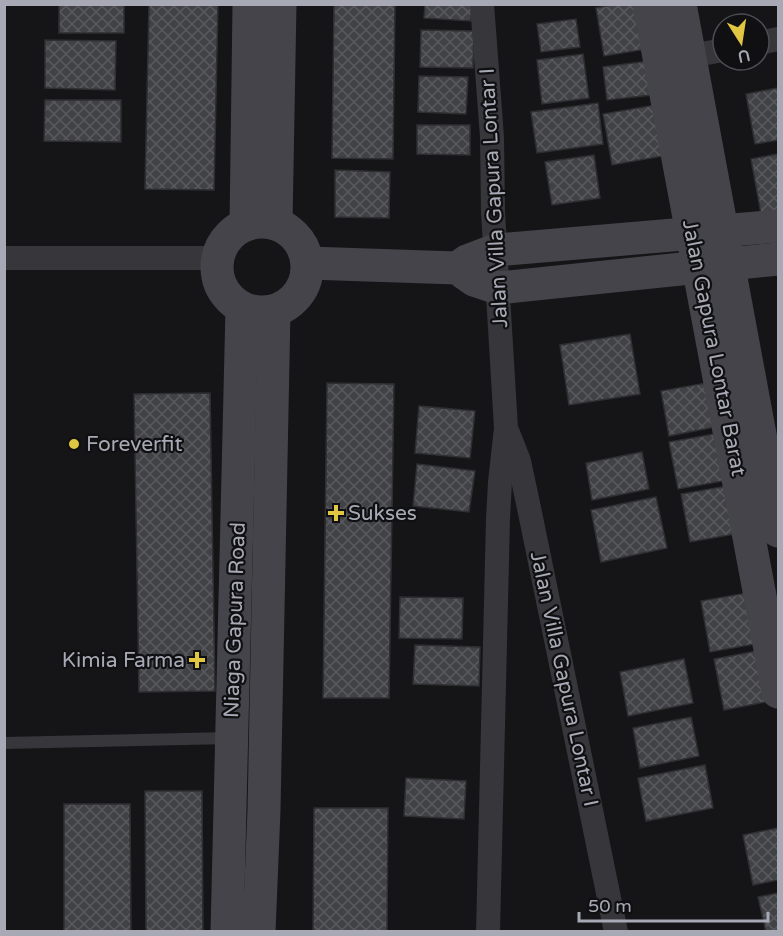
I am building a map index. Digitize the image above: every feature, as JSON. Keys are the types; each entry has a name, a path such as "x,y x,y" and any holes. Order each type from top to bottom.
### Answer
{"street":[{"path":"249,4 261,224"},
{"path":"261,224 279,4"},
{"name":"Jalan Villa Gapura Lontar I","path":"482,4 492,137 506,428 498,510 488,932"},
{"name":"Jalan Gapura Lontar Barat","path":"649,4 675,59 714,266 778,531"},
{"name":"Jalan Gapura Lontar Barat","path":"675,59 680,4"},
{"path":"675,59 711,52"},
{"path":"261,224 288,230 305,250 308,263 306,279 300,293 288,304 258,310 230,300 221,288 217,273 218,258 223,244 233,233 261,224"},
{"path":"457,268 467,261 496,250 778,226"},
{"path":"4,258 218,258"},
{"path":"308,263 457,268 474,280 498,288 778,259"},
{"name":"Jalan Gapura Lontar Barat","path":"714,266 778,692"},
{"name":"Niaga Gapura Road","path":"227,932 231,738 258,310"},
{"name":"Niaga Gapura Road","path":"258,310 264,786 259,932"},
{"name":"Jalan Villa Gapura Lontar I","path":"506,428 519,461 530,508 616,932"}],"lane":[{"path":"4,743 231,738"}],"building":[{"path":"59,4 124,4 124,33 59,33"},
{"path":"149,4 218,4 214,190 145,189"},
{"path":"334,4 395,4 393,159 332,158"},
{"path":"425,4 472,4 471,21 424,18"},
{"path":"616,4 639,4 647,49 604,56 596,8"},
{"path":"576,19 580,47 541,52 537,24"},
{"path":"421,30 474,31 473,68 420,67"},
{"path":"45,40 116,41 115,90 45,88"},
{"path":"583,54 589,98 542,104 537,60"},
{"path":"648,61 652,95 607,100 603,67"},
{"path":"419,76 468,77 466,114 418,112"},
{"path":"778,88 778,140 755,144 746,94"},
{"path":"45,100 121,100 121,142 44,141"},
{"path":"598,103 603,144 537,153 531,112"},
{"path":"655,105 663,156 612,165 603,114"},
{"path":"417,125 470,125 470,155 417,154"},
{"path":"778,154 778,211 761,214 751,159"},
{"path":"594,155 600,198 552,205 545,162"},
{"path":"335,170 390,172 389,218 335,217"},
{"path":"630,334 640,394 569,405 560,345"},
{"path":"327,383 394,384 389,698 323,698"},
{"path":"706,383 715,427 669,436 661,391"},
{"path":"210,393 215,691 139,692 134,394"},
{"path":"419,406 475,411 470,458 415,453"},
{"path":"714,434 723,481 678,489 669,442"},
{"path":"642,452 649,489 592,500 586,463"},
{"path":"417,464 475,471 469,512 413,506"},
{"path":"727,486 735,534 690,542 681,494"},
{"path":"656,497 667,548 601,562 591,510"},
{"path":"752,592 761,643 710,652 701,601"},
{"path":"400,597 463,598 462,639 399,638"},
{"path":"415,645 480,647 479,686 413,684"},
{"path":"762,650 771,701 724,710 714,659"},
{"path":"684,659 693,703 628,716 620,672"},
{"path":"691,717 699,756 640,768 633,728"},
{"path":"705,765 713,808 646,821 638,778"},
{"path":"406,778 466,781 464,819 404,816"},
{"path":"145,791 202,791 203,932 146,932"},
{"path":"64,804 130,804 131,932 64,932"},
{"path":"314,808 388,808 387,932 313,932"},
{"path":"778,828 778,880 753,885 743,835"},
{"path":"778,893 778,932 766,932 758,897"}],"place":[{"name":"Foreverfit","path":"74,444"},
{"name":"Sukses","path":"336,513"},
{"name":"Kimia Farma","path":"197,660"}]}
